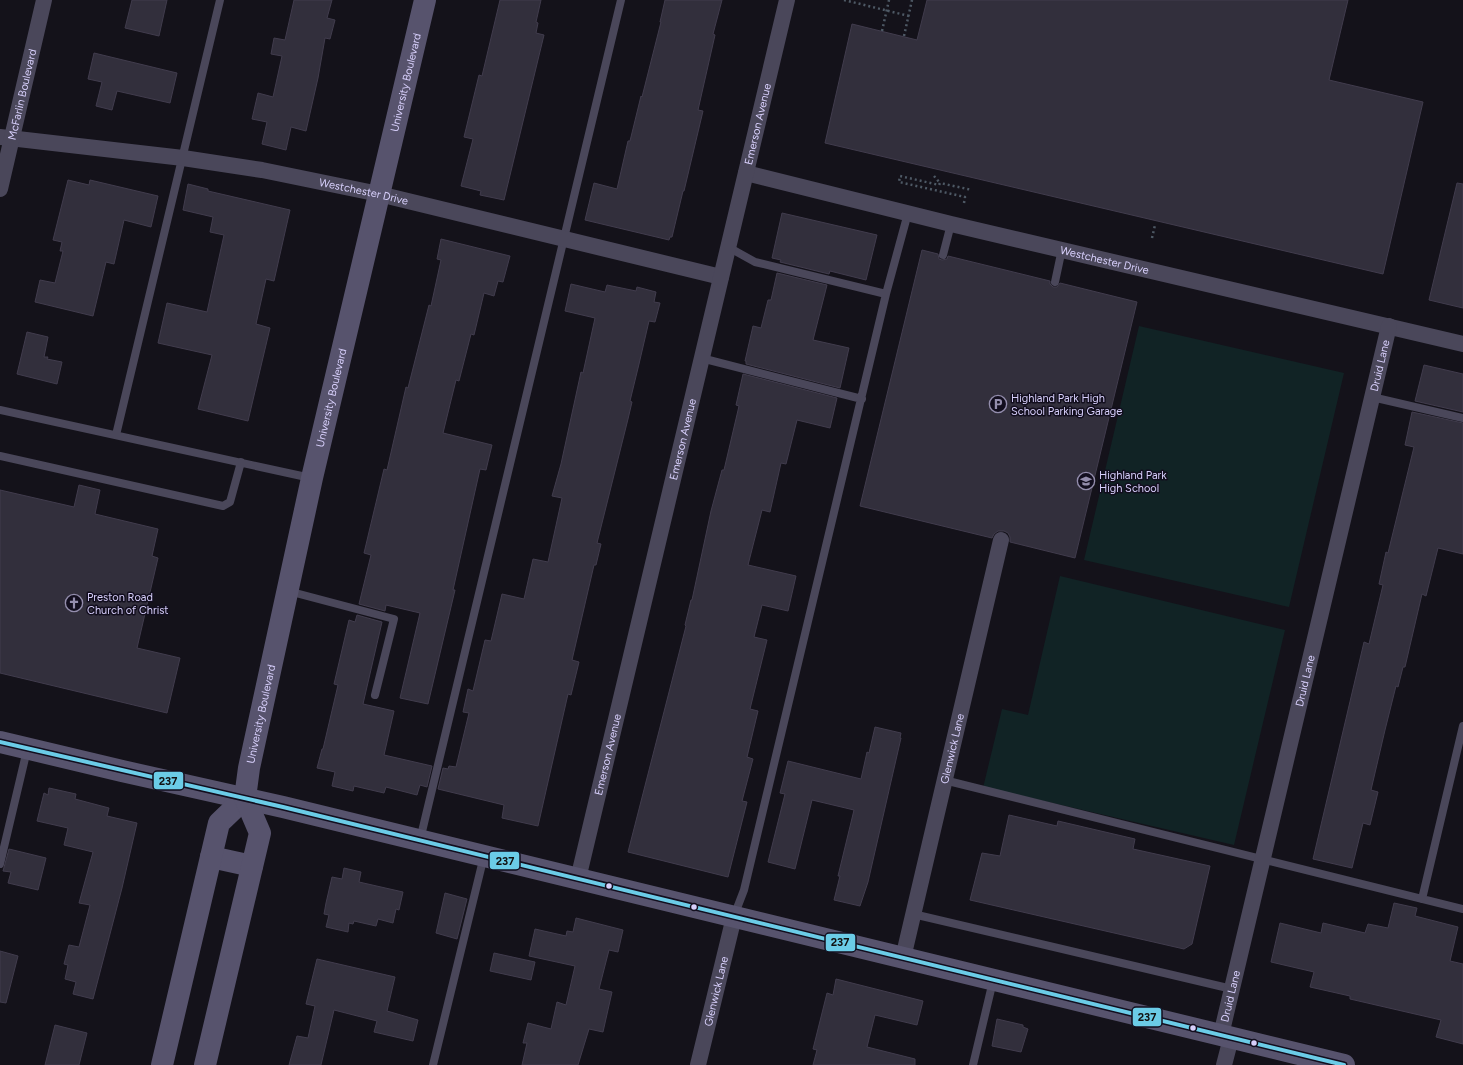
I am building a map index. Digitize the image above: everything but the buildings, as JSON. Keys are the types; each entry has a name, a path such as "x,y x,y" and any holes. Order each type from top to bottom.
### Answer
{"street":[{"name":"McFarlin Boulevard","path":"0,189 6,138 44,0"},
{"name":"University Boulevard","path":"245,798 249,768 312,478 425,0"},
{"name":"Emerson Avenue","path":"578,879 787,0"},
{"name":"Westchester Drive","path":"6,138 183,158 262,170 379,194 721,277"},
{"name":"Westchester Drive","path":"746,173 951,224 1463,344"},
{"name":"Druid Lane","path":"1224,1065 1232,989 1389,326"},
{"name":"Glenwick Lane","path":"903,958 1001,540"},
{"path":"0,742 420,840 1344,1065"},
{"path":"162,1065 219,823 245,798"},
{"path":"205,1065 260,833 245,798"},
{"path":"211,857 252,866"},
{"name":"Glenwick Lane","path":"698,1065 734,917"}],"lane":[{"path":"116,435 220,0"},
{"path":"420,840 621,0"},
{"path":"734,917 744,890 886,294 908,213"},
{"path":"943,255 951,224"},
{"path":"728,247 755,262 886,294"},
{"path":"1055,282 1062,249"},
{"path":"701,358 862,399"},
{"path":"1372,396 1463,418"},
{"path":"0,410 312,478"},
{"path":"0,456 223,506 230,502 241,462"},
{"path":"287,591 394,619 375,695"},
{"path":"1422,899 1463,726"},
{"path":"0,864 27,749"},
{"path":"944,780 1463,909"},
{"path":"433,1065 484,856"},
{"path":"913,914 1232,989"},
{"path":"973,1065 993,980"}],"path":[{"path":"844,0 909,16"},
{"path":"882,31 889,0"},
{"path":"904,36 912,0"},
{"path":"964,203 965,197 899,182 900,176 939,185 940,183 972,190"},
{"path":"934,176 940,183"},
{"path":"1152,238 1155,225"}],"shaded area":[{"path":"1139,326 1344,373 1289,607 1084,560"},
{"path":"1060,576 1285,630 1234,845 983,788 1002,709 1028,715"}],"transit line":[{"name":"237","path":"0,742 283,807 1344,1065"}],"place":[{"name":"Highland Park High School Parking Garage","path":"998,404"},
{"name":"Highland Park High School","path":"1086,481"},
{"name":"Preston Road Church of Christ","path":"74,603"}]}
